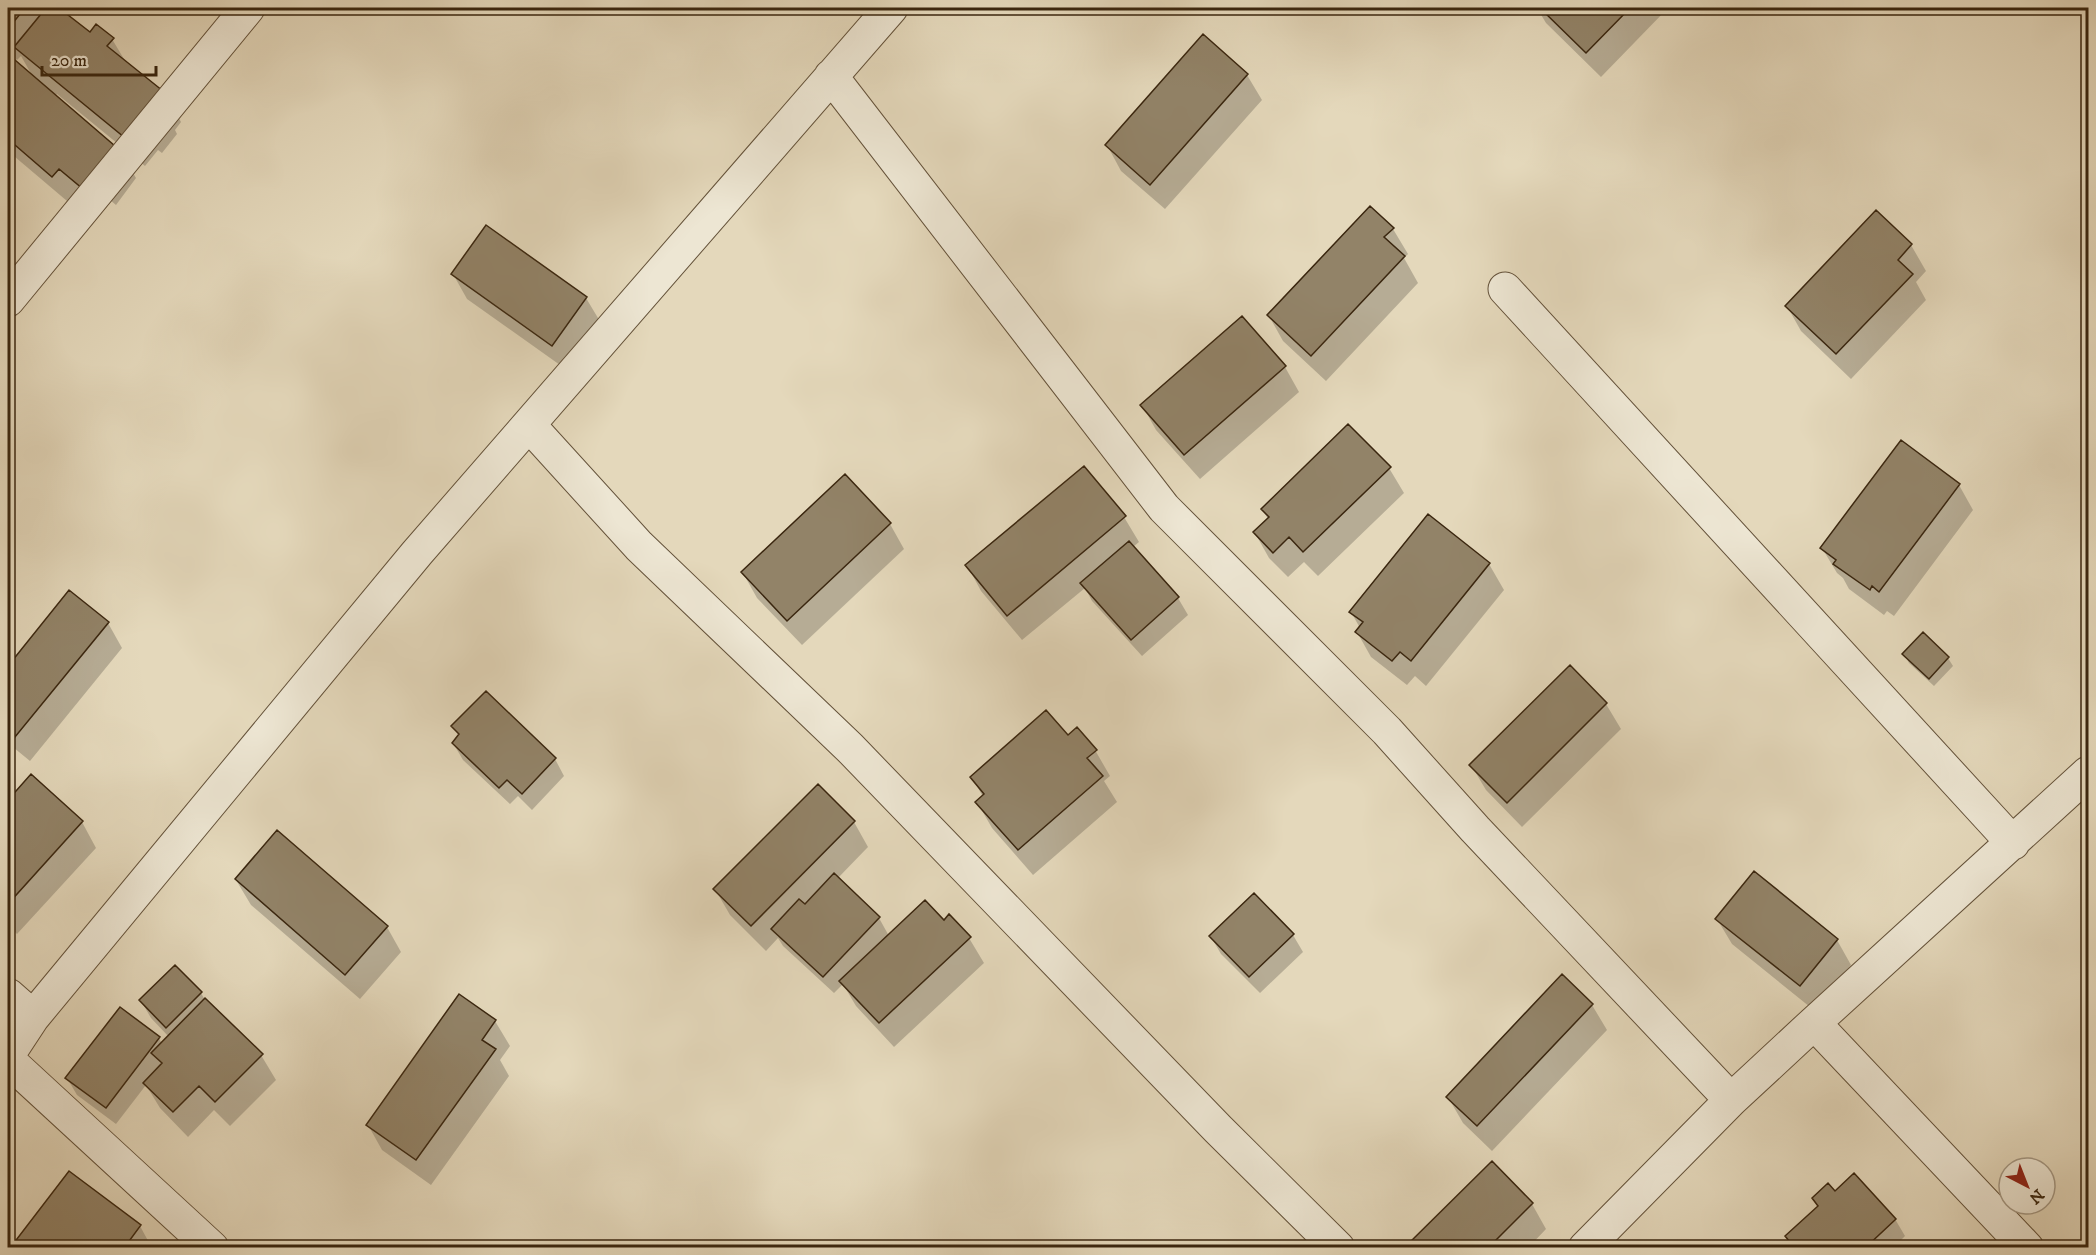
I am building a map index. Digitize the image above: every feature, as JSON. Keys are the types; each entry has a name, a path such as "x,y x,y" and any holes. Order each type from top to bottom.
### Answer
{"street":[{"path":"8,300 248,8"},
{"path":"8,1054 33,1017 409,562 891,8"},
{"path":"831,76 1164,508 1387,731 1483,837 1731,1100"},
{"path":"1505,289 2013,843"},
{"path":"529,425 639,546 850,748 1218,1129 1338,1248"},
{"path":"1585,1248 1731,1100 2088,773"},
{"path":"8,995 33,1017"},
{"path":"1814,1023 2027,1248"},
{"path":"8,1060 212,1248"}],"building":[{"path":"8,8 25,8 8,29"},
{"path":"46,8 59,8 90,32 96,24 114,38 107,46 168,95 130,142 14,47"},
{"path":"1540,8 1630,8 1586,53"},
{"path":"1203,34 1248,74 1150,185 1105,145"},
{"path":"8,54 122,152 83,189 59,169 52,177 8,139"},
{"path":"1370,206 1394,228 1384,237 1405,256 1311,356 1267,315"},
{"path":"1876,210 1912,244 1898,260 1913,274 1836,354 1785,306"},
{"path":"486,225 587,297 552,346 451,274"},
{"path":"1242,316 1286,366 1184,455 1140,405"},
{"path":"1348,424 1391,467 1303,552 1289,537 1273,553 1253,532 1269,517 1261,509"},
{"path":"1901,440 1960,484 1879,592 1872,586 1870,590 1833,564 1836,560 1820,548"},
{"path":"1084,466 1126,516 1007,616 965,565"},
{"path":"845,474 891,523 787,621 741,572"},
{"path":"1428,514 1490,563 1411,661 1400,652 1392,661 1355,632 1363,622 1349,612"},
{"path":"1129,541 1179,597 1131,640 1080,583"},
{"path":"69,590 109,622 15,737 8,731 8,666"},
{"path":"1923,632 1949,657 1929,679 1902,654"},
{"path":"1570,665 1607,703 1507,803 1469,765"},
{"path":"486,691 556,758 522,794 507,780 499,788 452,743 459,734 451,726"},
{"path":"1046,710 1068,735 1077,727 1097,750 1087,758 1103,776 1018,850 975,802 984,794 970,777"},
{"path":"31,774 83,821 8,904 8,800"},
{"path":"818,784 855,821 751,926 713,889"},
{"path":"277,830 388,926 345,975 235,879"},
{"path":"1754,871 1838,939 1800,986 1715,919"},
{"path":"834,873 880,917 823,977 771,929 799,899 805,904"},
{"path":"1254,893 1294,934 1249,977 1209,936"},
{"path":"925,900 944,920 949,914 971,937 879,1023 839,981"},
{"path":"175,965 202,992 166,1028 139,1000"},
{"path":"1562,974 1593,1004 1477,1126 1446,1097"},
{"path":"459,994 496,1020 482,1040 496,1049 416,1160 366,1125"},
{"path":"205,998 263,1054 215,1102 199,1086 173,1112 143,1083 162,1063 151,1053"},
{"path":"120,1007 160,1037 106,1108 65,1078"},
{"path":"1492,1161 1533,1203 1488,1248 1404,1248"},
{"path":"69,1171 141,1225 124,1248 10,1248"},
{"path":"1854,1173 1896,1219 1865,1248 1795,1248 1785,1236 1818,1206 1812,1198 1828,1183 1835,1191"}]}
